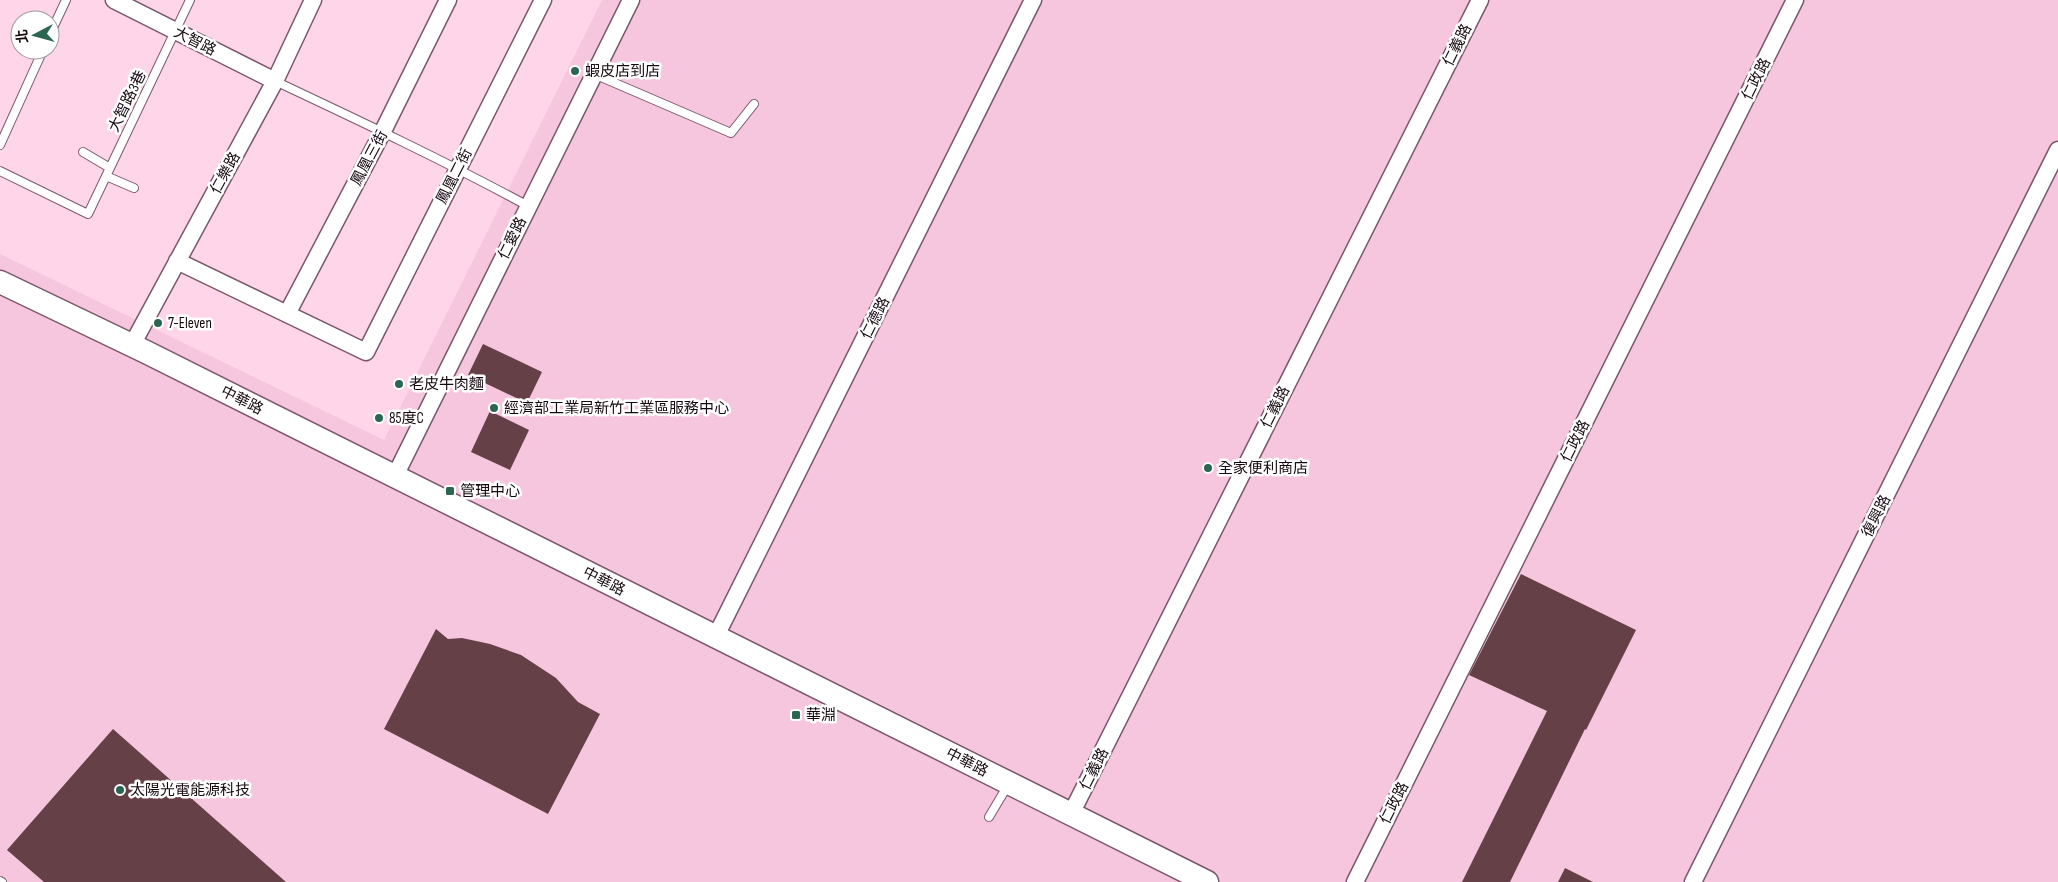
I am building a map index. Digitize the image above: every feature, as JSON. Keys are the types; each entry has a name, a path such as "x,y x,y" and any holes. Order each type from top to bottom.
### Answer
{"street":[{"name":"大智路","path":"114,0 275,81"},
{"name":"仁樂路","path":"132,345 275,81 313,0"},
{"name":"鳳凰三街","path":"287,314 383,131 448,0"},
{"name":"鳳凰二街","path":"287,314 366,352 543,0"},
{"name":"仁愛路","path":"395,476 631,0"},
{"name":"仁德路","path":"716,636 1033,0"},
{"name":"仁義路","path":"1071,814 1480,0"},
{"name":"仁政路","path":"1355,882 1795,0"},
{"name":"復興路","path":"1693,882 2058,150"},
{"path":"177,261 287,314"},
{"name":"中華路","path":"0,282 132,345 1207,882"}],"lane":[{"path":"60,13 66,0"},
{"name":"大智路3巷","path":"0,171 88,214 190,0"},
{"path":"0,145 38,60"},
{"path":"594,74 732,133 754,104"},
{"path":"275,81 458,168 528,206"},
{"path":"83,152 110,168"},
{"path":"106,176 134,188"},
{"path":"989,818 1009,783"}],"shaded area":[{"path":"602,0 2058,0 2058,882 0,882 0,254 384,440"}],"building":[{"path":"483,344 542,372 527,403 468,375"},
{"path":"490,411 529,430 510,470 471,452"},
{"path":"1521,574 1636,630 1510,882 1462,882 1547,711 1469,675"},
{"path":"436,629 448,639 462,638 490,644 521,655 556,678 578,702 600,714 548,814 384,729"},
{"name":"太陽光電能源科技","path":"113,729 286,882 44,882 7,850"},
{"path":"1565,868 1593,882 1558,882"}],"place":[{"name":"蝦皮店到店","path":"575,71"},
{"name":"7-Eleven","path":"158,323"},
{"name":"老皮牛肉麵","path":"399,384"},
{"name":"經濟部工業局新竹工業區服務中心","path":"494,408"},
{"name":"85度C","path":"379,418"},
{"name":"全家便利商店","path":"1208,468"},
{"name":"管理中心","path":"450,491"},
{"name":"華淵","path":"796,715"},
{"name":"太陽光電能源科技","path":"120,790"}]}
